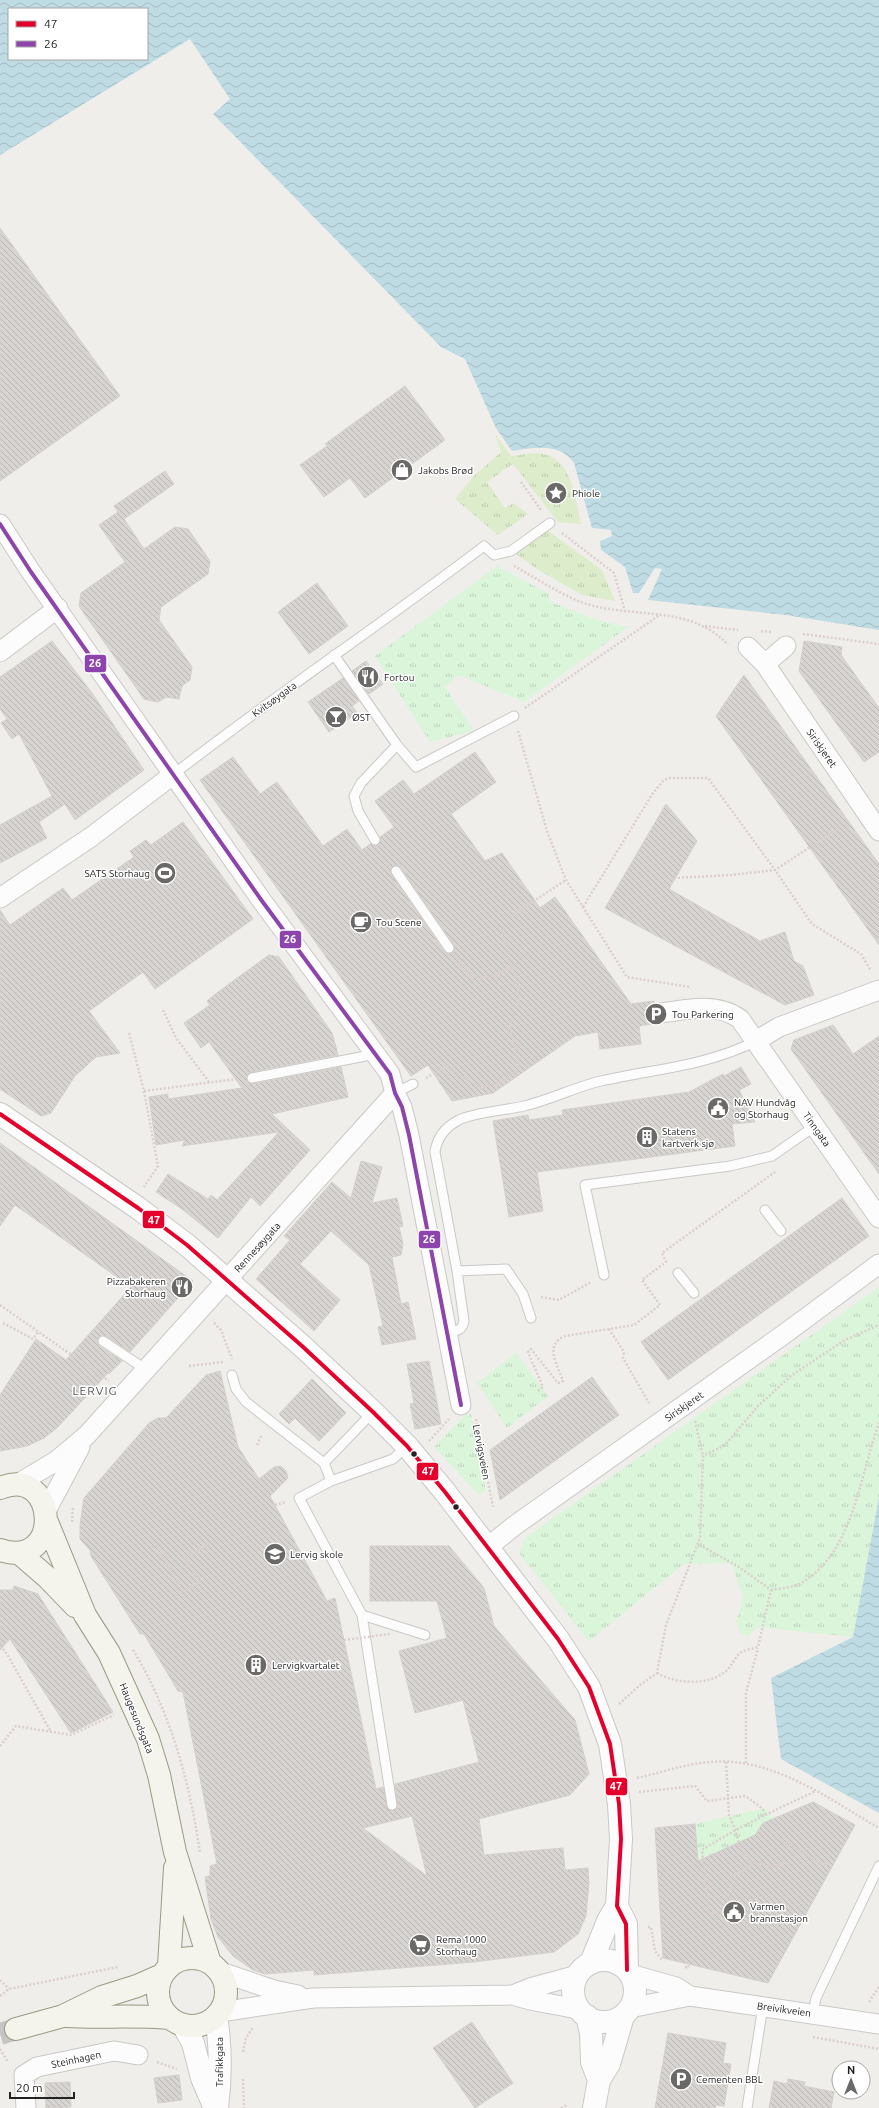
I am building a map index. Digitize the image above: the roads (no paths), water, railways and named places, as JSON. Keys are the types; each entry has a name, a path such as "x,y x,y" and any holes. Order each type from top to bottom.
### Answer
{"main road":[{"name":"Haugesundsgata","path":"5,1486 26,1488 35,1493 42,1501 84,1615"},
{"path":"7,1553 29,1549 38,1542 44,1533 47,1517"},
{"name":"Haugesundsgata","path":"7,1553 48,1578 84,1615 109,1653 148,1739 162,1788 176,1852 214,1967"},
{"name":"Haugesundsgata","path":"166,1971 176,1852"},
{"path":"16,2029 63,2016 102,1997 137,1986 166,1971 178,1960 189,1958 200,1959 214,1967 224,1980 226,1991 225,2002 218,2014 203,2025 193,2027 176,2021 139,2015 100,2018 63,2016"},
{"path":"166,1971 158,1985 158,1996 160,2006 176,2021"}],"street":[{"path":"0,524 31,572 58,608 278,922 390,1074 395,1094 402,1107 409,1135 461,1405"},
{"path":"0,652 58,608"},
{"path":"765,664 786,646"},
{"name":"Siriskjeret","path":"748,647 765,664 879,831"},
{"name":"Kvitsøygata","path":"0,898 127,810 174,774"},
{"path":"756,1041 779,1027 879,990"},
{"name":"Tinngata","path":"656,1014 703,1008 721,1009 740,1018 879,1218"},
{"name":"Rennesøygata","path":"47,1517 66,1471 87,1436 145,1369 227,1281 240,1264 395,1094"},
{"path":"0,1114 138,1208 227,1281 302,1346 373,1412 417,1445 488,1547 574,1661 589,1687 600,1712 610,1744 620,1804 621,1839 618,1906 626,1924 629,1972 636,1988 635,1999 627,2012 609,2064 599,2080 594,2108"},
{"name":"Siriskjeret","path":"488,1547 514,1526 685,1405 879,1264"},
{"name":"Rennesøygata","path":"5,1486 56,1461 87,1436"},
{"path":"599,2080 592,2062 590,2033 574,1993 584,1969 608,1921 618,1906"},
{"path":"514,1995 609,1960 619,1964 629,1972"},
{"path":"214,1967 274,1990 313,1998"},
{"name":"Breivikveien","path":"629,1972 676,1987 690,1996"},
{"path":"218,2014 313,1998 514,1995 530,2001 560,2004 604,2022 614,2020 627,2012"},
{"name":"Breivikveien","path":"627,2012 690,1996 813,2013 879,2024"},
{"name":"Trafikkgata","path":"216,2108 221,2076 218,2014"},
{"name":"Trafikkgata","path":"176,2021 193,2043 202,2078 216,2108"},
{"name":"Steinhagen","path":"26,2108 24,2075 37,2067 114,2051 138,2055"}],"lane":[{"name":"Kvitsøygata","path":"174,774 334,655 419,596 484,546 494,555 511,551 550,523"},
{"path":"334,655 397,745 416,768 514,716"},
{"path":"375,840 358,811 354,796 361,783 397,745"},
{"path":"396,871 449,948"},
{"path":"448,1332 459,1330 464,1321 457,1271 435,1152 437,1141 444,1130 459,1119 525,1106 572,1088 600,1081 686,1065 719,1057 756,1041"},
{"path":"252,1078 376,1054"},
{"path":"395,1094 413,1084"},
{"path":"604,1275 585,1186 730,1166 772,1156 815,1126"},
{"path":"765,1210 781,1231"},
{"path":"457,1271 506,1269 523,1294 531,1318"},
{"path":"678,1273 694,1293"},
{"path":"103,1341 145,1369"},
{"path":"232,1375 236,1389 246,1402 324,1463 331,1481"},
{"path":"324,1463 373,1412"},
{"path":"392,1805 362,1615 300,1498 331,1481 393,1459 417,1445"},
{"path":"362,1615 426,1635"},
{"path":"813,2013 816,1998 879,1866"},
{"path":"747,2108 763,2006"}],"water":[{"path":"0,0 879,0 879,630 786,615 648,600 662,569 655,568 639,593 633,593 625,567 601,550 600,541 612,536 611,530 592,528 574,463 568,456 554,449 537,448 512,451 496,428 465,359 441,347 213,114 230,99 190,39 0,155"},
{"path":"879,1497 879,1813 781,1759 771,1678 853,1637"}],"tunnel":[{"path":"0,2034 16,2029"}],"place":[{"name":"Jakobs Brød","path":"402,470"},
{"name":"Phiole","path":"556,493"},
{"name":"Fortou","path":"368,677"},
{"name":"ØST","path":"336,717"},
{"name":"SATS Storhaug","path":"165,873"},
{"name":"Tou Scene","path":"361,922"},
{"name":"Tou Parkering","path":"656,1014"},
{"name":"NAV Hundvåg og Storhaug","path":"718,1108"},
{"name":"Statens kartverk sjø","path":"647,1137"},
{"name":"Pizzabakeren Storhaug","path":"182,1287"},
{"name":"Lervig skole","path":"275,1554"},
{"name":"Lervigkvartalet","path":"256,1665"},
{"name":"Varmen brannstasjon","path":"734,1912"},
{"name":"Rema 1000 Storhaug","path":"420,1945"},
{"name":"Cementen BBL","path":"681,2079"}],"district":[{"name":"LERVIG","path":"95,1391"}]}
